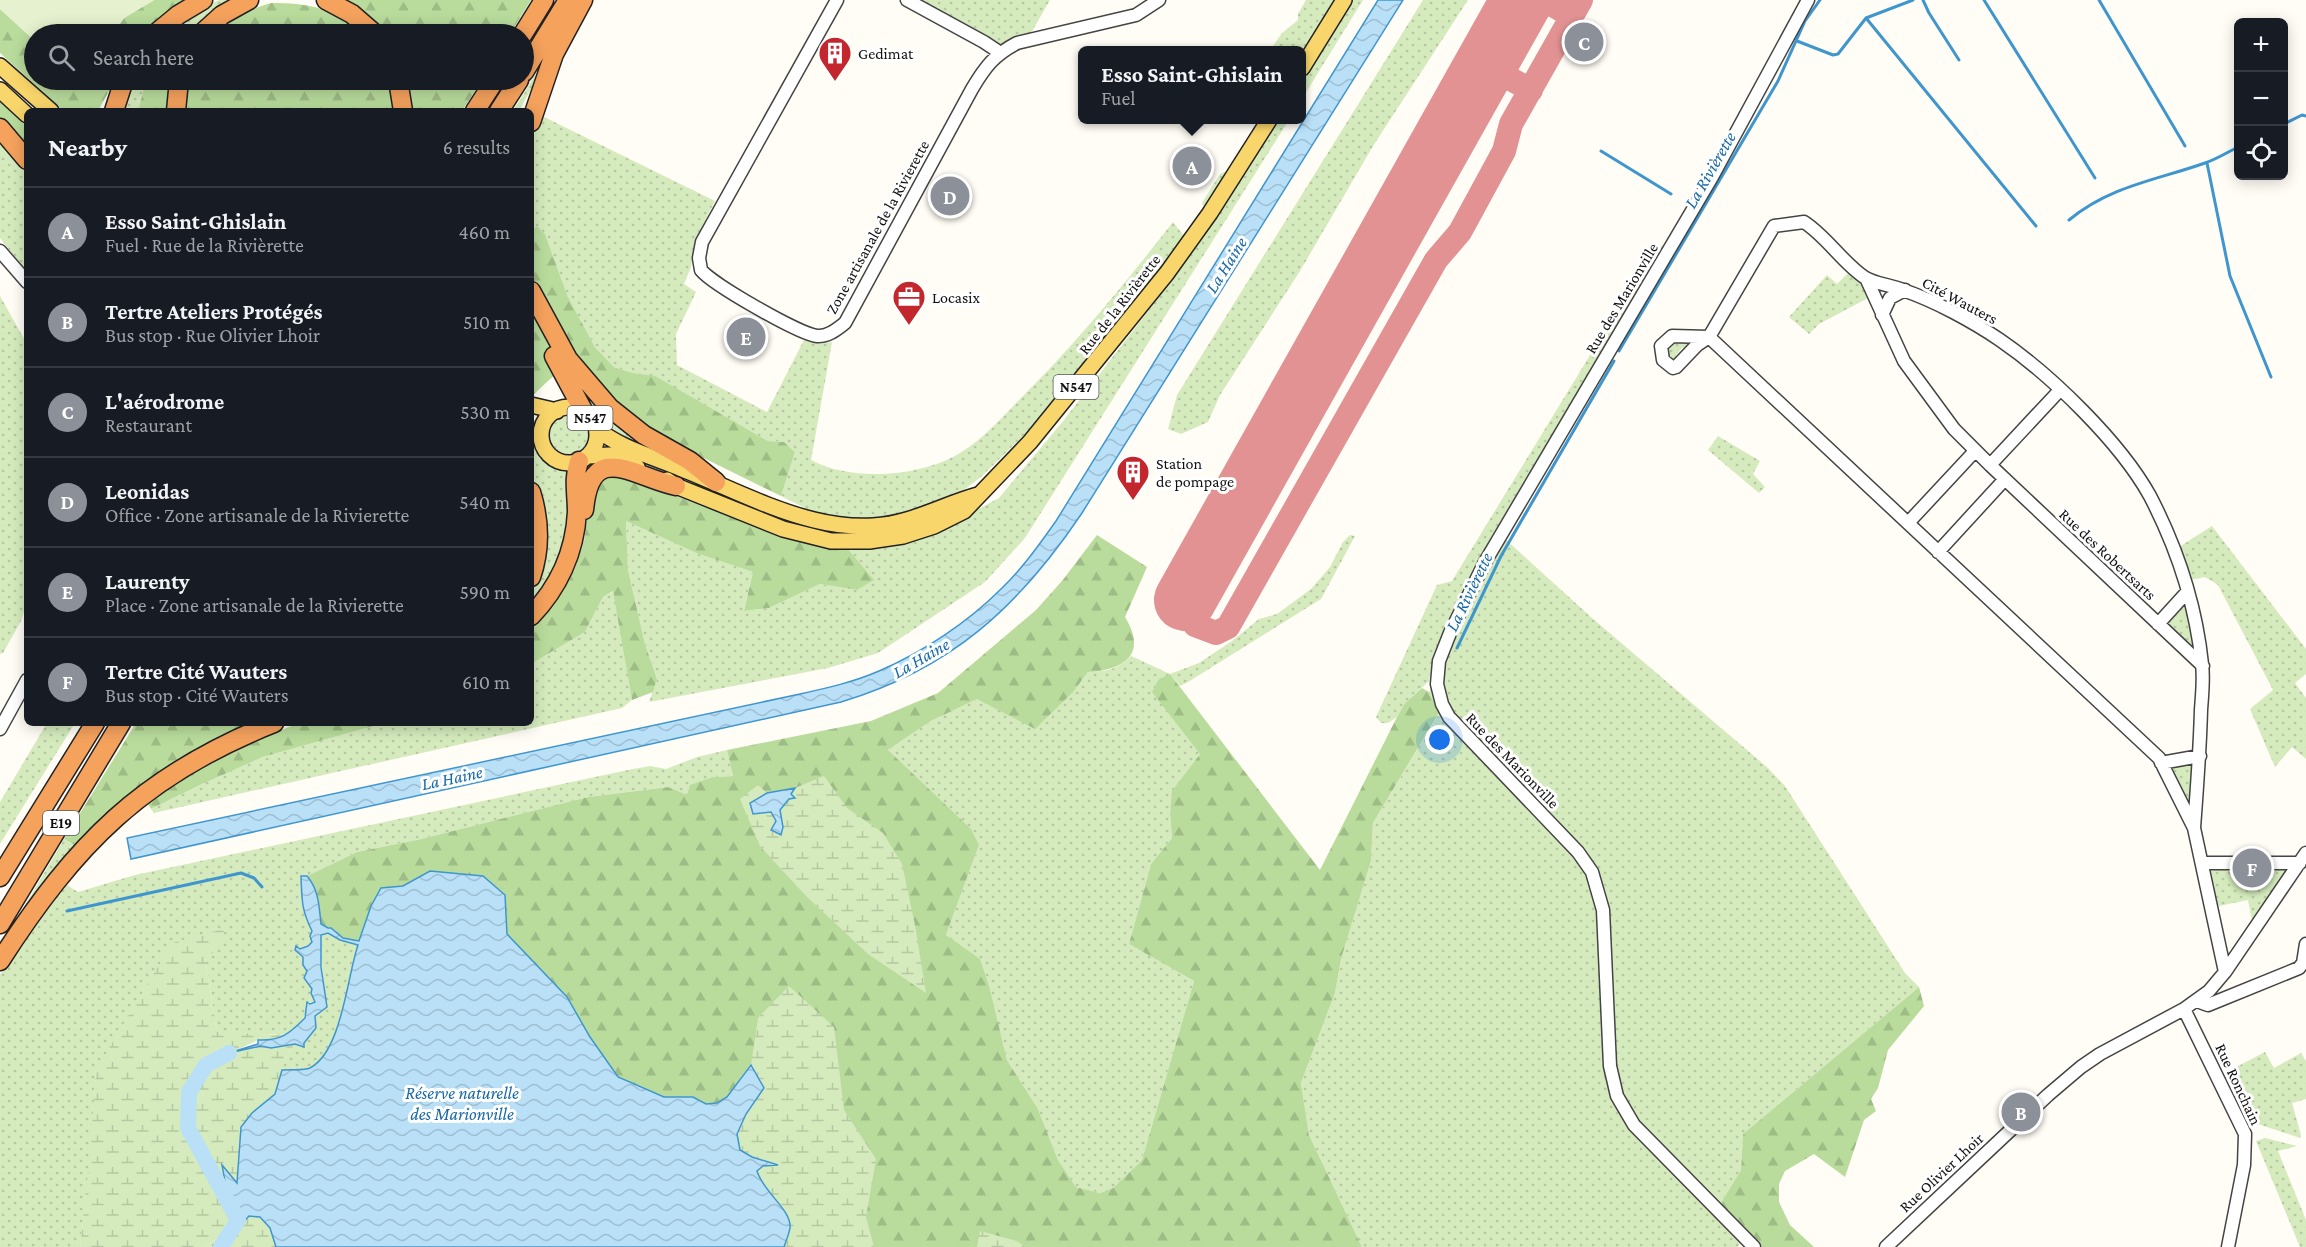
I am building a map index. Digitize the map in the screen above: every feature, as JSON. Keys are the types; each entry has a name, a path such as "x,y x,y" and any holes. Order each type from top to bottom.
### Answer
{"highway":[{"path":"167,24 203,0"},
{"path":"212,24 222,15 249,0"},
{"path":"326,0 352,14 364,24"},
{"path":"529,24 544,0"},
{"path":"534,56 568,0"},
{"path":"527,108 583,0"},
{"path":"534,113 554,54"},
{"path":"112,108 120,90"},
{"path":"176,108 178,90"},
{"path":"400,90 403,108"},
{"path":"477,108 489,90"},
{"path":"502,108 513,90"},
{"path":"0,128 24,156"},
{"path":"534,297 568,359 580,376 610,408 644,435 690,461 716,482"},
{"path":"534,305 551,350 584,412"},
{"path":"572,543 577,513 575,479 584,458"},
{"path":"534,612 553,590 561,575 584,514 588,485 593,476 613,467 676,486"},
{"path":"534,504 539,535 534,566"},
{"name":"E19","path":"0,877 93,726"},
{"name":"E19","path":"0,924 119,726"},
{"path":"0,961 52,885 117,815 153,786 195,760 268,726"}],"main road":[{"path":"1306,62 1344,0"},
{"path":"0,66 24,87"},
{"path":"0,90 24,112"},
{"path":"27,90 48,108"},
{"name":"Rue de la Rivièrette","path":"978,495 1030,442 1167,273 1210,213 1266,124"},
{"name":"N547","path":"534,406 556,411 573,408 584,412 596,428 614,441 813,520 860,526 910,520 978,495"},
{"name":"N547","path":"556,411 545,422 542,438 544,448 553,458 562,462 610,455 666,479 676,486 783,529 816,538 853,542 886,540 934,526 964,511 978,495"},
{"name":"N547","path":"584,458 595,444 596,428"},
{"name":"N547","path":"534,429 542,438"}],"street":[{"name":"Zone artisanale de la Rivierette","path":"837,0 702,242 699,258 701,270 706,276 809,334 819,337 832,333 845,323 972,89 985,68 999,52 1017,43 1136,15 1159,0"},
{"path":"907,0 999,52"},
{"name":"Rue des Marionville","path":"1754,1247 1640,1132 1624,1110 1614,1088 1610,1066 1603,910 1592,872 1578,852 1452,722 1442,704 1437,675 1445,644 1490,552 1712,177 1808,0"},
{"name":"Cité Wauters","path":"2194,828 2200,756 2203,666 2188,591 2167,534 2150,496 2137,477 2102,432 2044,373 1991,334 1972,322 1905,290 1866,278 1804,222 1774,226 1709,337 2159,758 2194,828 2225,972"},
{"path":"0,251 24,279"},
{"name":"Rue des Robertsarts","path":"1866,278 1904,361 1954,429 2203,666"},
{"path":"1882,315 1890,298 1905,290"},
{"path":"1990,465 2061,390"},
{"path":"1908,523 1975,450"},
{"path":"1938,552 2005,479"},
{"path":"2158,624 2188,591"},
{"path":"0,729 24,685"},
{"path":"2161,763 2200,756"},
{"path":"2202,863 2303,858"},
{"name":"Rue Olivier Lhoir","path":"1886,1247 2041,1101 2081,1067 2100,1054 2184,1009 2210,991 2303,858"},
{"name":"Rue Olivier Lhoir","path":"2197,1001 2208,1005 2299,968 2303,963 2306,944"},
{"name":"Rue Ronchain","path":"2184,1009 2245,1134 2244,1165 2228,1247"}],"green space":[{"path":"0,0 154,0 124,18 120,24 24,24 24,31 0,9"},
{"path":"154,0 188,0 157,24 120,24 124,18"},
{"path":"219,0 242,0 210,24 176,24 188,14"},
{"path":"340,0 531,0 516,24 368,24"},
{"path":"905,0 1050,0 1031,33 996,50"},
{"path":"1306,0 1336,0 1306,50 1306,46 1273,46 1282,33 1298,20 1298,14"},
{"path":"1353,0 1363,0 1306,93 1306,74"},
{"path":"1423,0 1468,0 1373,146 1300,271 1220,395 1208,422 1181,434 1168,429 1177,395"},
{"path":"271,3 296,4 331,12 351,24 226,24"},
{"path":"0,9 24,31 24,75 0,53"},
{"path":"538,71 540,73 534,84 534,77"},
{"path":"41,90 110,90 100,108 61,108"},
{"path":"127,90 143,90 139,108 121,108"},
{"path":"143,90 175,90 172,108 139,108"},
{"path":"186,90 391,90 394,108 186,108"},
{"path":"405,90 476,90 464,108 408,108"},
{"path":"526,90 531,90 521,108 515,108"},
{"path":"0,102 24,124 24,148 0,120"},
{"path":"538,114 715,201 695,240 691,267 684,284 696,292 676,334 677,365 767,412 805,338 821,344 832,342 811,460 846,472 886,474 906,472 944,461 969,447 994,426 1044,375 1119,289 1173,222 1184,236 1137,298 1024,435 982,476 951,500 871,523 817,514 781,496 795,452 784,442 768,441 655,377 614,367 595,347 568,297 545,234 537,226 534,228 534,133"},
{"path":"1273,124 1286,124 1025,538 985,582 878,653 828,668 649,702 657,679 645,644 628,570 626,521 696,553 753,572 744,611 769,608 820,584 857,590 873,580 848,549 924,538 999,498 1064,420 1162,293 1213,219"},
{"path":"0,139 24,168 24,268 0,238"},
{"path":"1229,170 1204,207 1202,203 1220,174"},
{"path":"537,226 545,234 568,297 595,347 614,367 655,376 768,441 784,442 795,452 781,496 651,432 564,366 534,394 534,228"},
{"path":"1665,244 1492,536 1433,655 1429,681 1405,703 1397,717 1388,723 1381,723 1376,717 1437,585 1452,581 1653,252"},
{"path":"1850,271 1864,282 1870,297 1819,324 1809,334 1789,317 1827,275 1837,284"},
{"path":"0,296 24,339 24,612 3,653 0,654"},
{"path":"1693,340 1685,352 1683,347 1676,355 1678,360 1669,362 1667,350 1675,343"},
{"path":"566,365 633,435 629,441 603,426 597,414 588,405"},
{"path":"569,416 582,422 588,435 582,448 569,454 556,448 550,435 556,422"},
{"path":"1718,436 1760,461 1753,474 1765,487 1759,493 1708,450"},
{"path":"534,437 547,462 570,471 571,507 560,562 534,603 534,552 537,496 534,488"},
{"path":"623,475 773,534 848,549 874,580 857,590 820,584 769,608 744,611 753,572 696,553 626,521 628,570 645,644 657,679 653,692 632,700 613,591 603,597 585,632 534,662 534,623 559,596 574,571 584,541 591,492 604,476"},
{"path":"2212,526 2306,649 2306,674 2295,683 2306,698 2306,759 2292,747 2275,767 2250,709 2273,690 2218,585 2205,577 2190,580 2179,547"},
{"path":"1097,535 1147,567 1125,617 1134,641 1129,658 1112,668 1088,672 1074,691 1035,729 977,699 931,721 888,750 971,829 979,845 946,935 980,959 990,989 1007,1060 1038,1109 1058,1160 1076,1187 1100,1193 1113,1188 1142,1160 1194,981 1129,944 1151,864 1172,838 1170,814 1172,791 1200,754 1152,692 1159,679 1170,674 1320,870 1405,703 1422,688 1429,692 1439,713 1373,823 1371,861 1341,959 1335,993 1301,1083 1309,1135 1362,1247 784,1247 791,1227 750,1065 727,1097 717,1103 706,1104 693,1097 664,1097 618,1077 590,1037 567,997 507,934 505,895 430,871 403,886 382,888 371,906 359,941 343,938 331,928 321,924 318,897 307,876 357,852 421,839 588,797 668,787 687,795 690,785 713,777 733,776 727,750 871,721 938,693 1036,610 1062,581"},
{"path":"1350,535 1355,536 1321,599 1180,686 1170,674 1199,663 1259,619 1277,614 1311,589 1330,567 1343,542"},
{"path":"1505,539 1592,618 1768,768 1785,786 1905,973 1919,987 1743,1134 1741,1170 1719,1206 1727,1213 1722,1224 1740,1243 1738,1247 1362,1247 1309,1135 1301,1083 1335,993 1341,959 1371,861 1373,823 1439,714 1429,692"},
{"path":"614,591 632,700 622,708 154,813 151,809 263,757 373,726 534,726 534,662 585,632 603,597"},
{"path":"2184,602 2187,603 2196,647 2194,651 2166,626 2165,621"},
{"path":"1131,656 1170,674 1200,754 1173,791 1170,814 1172,838 1151,864 1129,944 1194,981 1142,1160 1113,1188 1100,1193 1076,1187 1058,1160 1038,1109 1007,1060 990,989 946,935 979,845 888,750 931,721 977,699 1074,691 1088,672 1111,669"},
{"path":"45,726 73,726 0,844 0,802"},
{"path":"134,726 255,726 78,847 64,839"},
{"path":"291,726 373,726 263,757 151,809 146,801 188,772 231,750"},
{"path":"727,750 733,776 713,777 687,796 667,787 588,797 421,839 357,852 307,876 302,876 304,888 301,901 312,932 312,942 298,954 303,957 315,1002 307,1002 297,1035 217,1033 206,964 96,1070 91,1153 80,1247 0,1247 0,975 44,909 67,885 78,892 135,875 628,770 650,766 666,769 697,757"},
{"path":"2196,762 2190,806 2188,806 2167,766"},
{"path":"824,776 847,808 883,833 902,864 926,993 868,954 806,896 760,846 740,799 758,785 767,793 750,803 762,813 770,812 777,821 775,827 782,827 780,810 789,799 794,797 791,794 795,788"},
{"path":"64,839 78,847 19,924 16,921"},
{"path":"2208,867 2287,868 2252,921 2248,900 2214,907"},
{"path":"227,928 206,964 217,1032 285,1035 275,1041 258,1040 233,1052 261,1046 271,1048 295,1044 288,1052 275,1094 252,1113 241,1127 237,1184 222,1167 229,1203 241,1224 249,1216 260,1217 270,1228 276,1247 220,1247 231,1229 204,1247 80,1247 96,1070 172,943"},
{"path":"328,933 340,940 358,945 336,1030 321,1059 310,1068 282,1070 288,1052 295,1044 304,1043 316,1028 315,1016 327,1007 322,971 321,935"},
{"path":"789,986 834,1027 844,1110 876,1159 866,1217 874,1247 784,1247 791,1227 760,1183 757,1171 763,1166 776,1165 752,1157 740,1150 737,1135 746,1114 764,1088 751,1065 758,1018"},
{"path":"1919,987 1924,1006 1888,1050 1878,1088 1871,1099 1876,1111 1864,1120 1845,1177 1814,1154 1785,1171 1779,1184 1779,1202 1790,1225 1814,1247 1760,1247 1719,1206 1741,1170 1743,1134"},
{"path":"2265,1052 2274,1068 2301,1053 2306,1061 2306,1099 2292,1103 2300,1138 2243,1119 2221,1075"},
{"path":"2265,1138 2297,1146 2278,1151 2306,1220 2306,1247 2300,1247 2256,1141"},
{"path":"233,1228 220,1247 204,1247"},
{"path":"980,1231 1017,1241 1025,1247 977,1247"}],"water":[{"name":"La Haine","path":"1378,0 1403,0 1082,513 1033,578 979,630 949,652 916,672 841,702 131,859 127,838 830,687 879,671 944,636 988,602 1009,581 1056,521 1301,124 1306,124 1306,116"},
{"path":"795,788 791,794 795,798 789,799 780,810 783,827 781,835 771,830 776,821 771,812 753,814 750,803 767,793"},
{"name":"Réserve naturelle des Marionville","path":"430,871 483,876 505,895 507,934 567,997 590,1037 618,1077 664,1097 693,1097 706,1104 717,1103 727,1097 751,1065 764,1088 746,1114 737,1134 740,1150 752,1157 778,1165 763,1166 757,1171 760,1179 787,1214 790,1230 784,1247 276,1247 270,1228 260,1217 249,1216 241,1225 229,1204 222,1165 237,1183 241,1127 252,1113 275,1094 282,1070 310,1068 321,1059 329,1046 342,1012 358,945 340,940 328,933 321,935 321,967 327,1007 315,1016 316,1028 304,1043 304,1047 295,1044 271,1048 261,1046 229,1053 258,1044 258,1040 279,1038 305,1018 307,1002 310,1004 315,1002 311,993 312,989 304,978 307,971 303,965 303,957 295,950 296,946 300,949 312,942 310,936 312,931 303,904 301,876 307,876 314,887 318,898 321,924 331,928 343,938 359,941 371,906 381,888 403,886"}],"waterway":[{"name":"La Rivièrette","path":"1619,351 1778,81 1805,21 1820,0"},
{"path":"1797,41 1833,55 1838,54 1866,18 1913,0"},
{"path":"1923,0 1959,60"},
{"path":"1984,0 2095,178"},
{"path":"2099,0 2185,146"},
{"path":"1866,18 2036,226"},
{"path":"2288,122 2302,115 2306,116"},
{"path":"2069,220 2085,208 2117,192 2209,161 2234,149"},
{"path":"1601,151 1671,194"},
{"path":"2207,163 2230,276 2271,377"},
{"name":"La Rivièrette","path":"1457,648 1501,556 1614,361"},
{"path":"67,911 241,873 254,878 262,887"},
{"path":"221,1247 238,1220 188,1128 189,1092 206,1065 229,1053"}],"taxiway":[{"path":"1544,0 1572,16"},
{"path":"1185,600 1183,609 1195,625 1216,633 1228,627 1436,260 1460,232 1504,151 1511,124 1581,0"},
{"path":"1486,66 1531,90"}],"runway":[{"path":"1185,600 1522,0"}],"place":[{"name":"L'aérodrome","path":"1584,42"},
{"name":"Gedimat","path":"835,82"},
{"name":"Esso Saint-Ghislain","path":"1192,166"},
{"name":"Leonidas","path":"950,196"},
{"name":"Locasix","path":"909,326"},
{"name":"Laurenty","path":"746,337"},
{"name":"Station de pompage","path":"1133,501"},
{"name":"Tertre Cité Wauters","path":"2252,868"},
{"name":"Tertre Ateliers Protégés","path":"2021,1112"}]}
